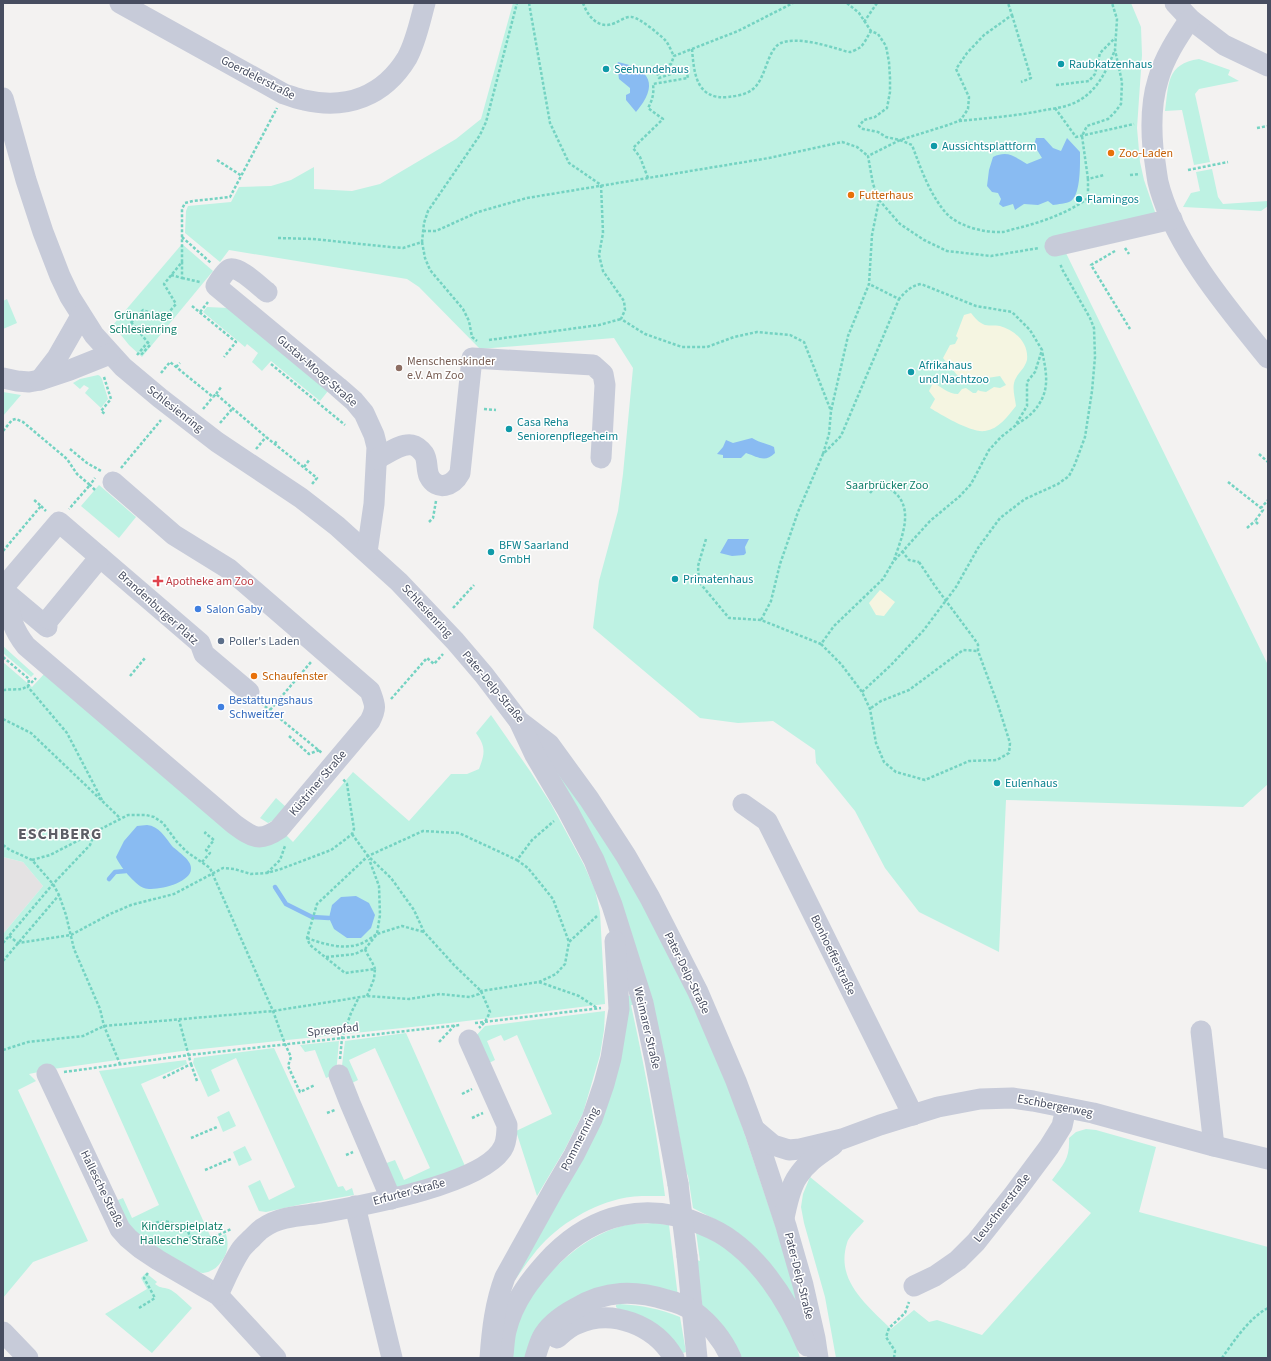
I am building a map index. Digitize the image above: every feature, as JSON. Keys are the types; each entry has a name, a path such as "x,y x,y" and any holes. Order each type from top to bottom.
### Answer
{"street":[{"name":"Goerdelerstraße","path":"120,3 284,94 304,100 325,103 349,102 372,93 390,80 407,58 417,34 425,3"},
{"path":"1175,3 1190,19 1224,45 1268,66"},
{"path":"1190,19 1177,37 1163,65 1158,81 1151,120 1158,182 1172,219 1184,243 1216,292 1268,358"},
{"name":"Schlesienring","path":"3,98 43,232 60,276 81,316 94,335 110,354 192,423 223,446 301,498 367,552 399,582 449,648"},
{"path":"1055,246 1172,219"},
{"path":"216,286 231,269 239,270 267,292"},
{"name":"Gustav-Moog-Straße","path":"216,286 338,387 354,401 364,413 377,447 374,504 367,552"},
{"path":"40,380 57,358 81,316"},
{"path":"3,378 29,382 40,380 110,354"},
{"path":"377,459 403,446 412,445 417,447 425,455 429,476 433,481 444,486 450,485 457,480 460,473 472,358 593,365 603,374 605,385 600,458"},
{"name":"Küstriner Straße","path":"6,588 12,622 17,635 26,646 245,832 261,838 279,829 328,761 370,721 375,712 375,705 370,691 229,569 174,534 110,476"},
{"name":"Brandenburger Platz","path":"6,588 59,522 200,643 204,654 264,701"},
{"path":"6,588 48,623 100,557"},
{"name":"Pater-Delp-Straße","path":"449,648 484,675 519,722 549,744 626,856 650,898 698,992 721,1045 754,1130 784,1218 803,1286 818,1358"},
{"name":"Weimarer Straße","path":"519,722 535,755 568,811 594,860 605,910 643,1003 656,1060 678,1184 697,1358"},
{"name":"Bonhoefferstraße","path":"743,804 767,821 913,1115"},
{"name":"Pommernring","path":"490,1358 492,1331 500,1291 505,1277 592,1119 611,1058 619,1009 605,910"},
{"name":"Erfurter Straße","path":"218,1295 240,1250 262,1228 282,1218 320,1213 391,1199 437,1187 476,1170 491,1161 504,1146 507,1136 506,1125 464,1028"},
{"path":"1201,1031 1214,1146"},
{"name":"Hallesche Straße","path":"54,1073 120,1229 140,1248 218,1295 276,1358"},
{"path":"339,1075 391,1199"},
{"name":"Eschbergerweg","path":"754,1130 773,1145 789,1150 800,1149 842,1139 938,1107 980,1099 1012,1098 1100,1115 1268,1159"},
{"name":"Leuschnerstraße","path":"914,1286 935,1276 958,1260 976,1242 1049,1147 1062,1126 1066,1108"},
{"name":"Eschbergerweg","path":"784,1218 797,1176 810,1162 842,1139"},
{"path":"355,1206 392,1358"},
{"path":"502,1358 506,1331 514,1308 524,1289 561,1247 580,1233 601,1222 623,1214 652,1212 667,1213 692,1220 718,1231 732,1240 748,1254 777,1289 787,1305 796,1321 811,1358"},
{"path":"535,1358 542,1337 550,1326 560,1317 588,1301 604,1296 634,1293 672,1301 692,1310 713,1330 723,1343 731,1358"},
{"path":"539,1358 552,1342 576,1324 590,1319 608,1318 620,1319 650,1331 663,1342 674,1358"},
{"path":"3,1332 28,1358"}],"path":[{"path":"478,342 472,336 469,321 463,309 430,270 425,258 422,242 423,231 428,212 480,135 486,122 517,3"},
{"path":"529,3 550,123 570,163 601,185"},
{"path":"583,3 586,12 594,21 602,25 613,24 623,19 632,17 642,22 665,40 674,56"},
{"path":"648,178 640,157 633,148 663,120 648,108 653,100 653,84 688,78 686,69 659,78 656,70 671,64 674,56 738,31 794,3"},
{"path":"846,3 859,13 871,31 878,34 886,46 889,62 890,92 887,108 875,117 864,120 859,126 863,129 878,132 886,137 900,140 912,145 927,183 947,214 963,225 978,229 1004,232 1033,224 1074,207 1088,198 1088,179 1082,136 1087,126 1108,120 1121,104 1122,82 1115,50 1117,19 1112,3"},
{"path":"864,22 877,3"},
{"path":"1008,3 1031,78 1021,82"},
{"path":"959,121 968,109 969,97 956,69 967,53 984,35 1012,15"},
{"path":"692,49 694,73 699,86 709,95 722,98 739,96 754,89 761,79 774,48 782,43 800,41 850,52 859,48 871,31"},
{"path":"1056,85 1089,81 1095,74 1100,53 1115,38"},
{"path":"868,156 900,140 959,121 1027,114 1073,104 1083,98 1104,76 1115,50"},
{"path":"171,275 182,278 182,209 185,203 230,197 284,94"},
{"path":"1055,108 1076,137 1151,120"},
{"path":"1257,128 1268,126"},
{"path":"423,231 436,231 478,212 527,198 770,158 842,142 857,147 868,156 873,184 879,200 900,224 924,240 947,250 991,256 1055,246 1062,270 1090,318 1094,328 1095,357 1092,391 1085,437 1075,464 1068,476 1058,484 1025,498 1000,518 978,548 956,587 923,630 891,665 862,692"},
{"path":"217,160 242,176"},
{"path":"1188,170 1228,162"},
{"path":"1130,175 1138,174"},
{"path":"1088,179 1104,175"},
{"path":"601,185 603,233 599,255 603,271 624,301 625,310 621,319"},
{"path":"761,620 771,601 783,557 798,512 823,454 829,434 832,411 848,336 869,284 872,235 879,200"},
{"path":"181,237 216,267 216,286"},
{"path":"278,238 312,239 403,248 422,242"},
{"path":"1123,246 1129,254"},
{"path":"124,330 143,310 164,318 176,304 164,284 182,262"},
{"path":"1093,264 1091,266 1130,329"},
{"path":"869,284 899,299"},
{"path":"820,644 834,626 883,579 893,562 930,521 960,496 971,484 989,450 1015,426 1032,413 1045,395 1047,374 1042,350 1030,330 1012,312 976,306 921,284 913,286 899,299 841,436 823,454"},
{"path":"192,306 236,342 224,357"},
{"path":"485,341 599,325 621,319 645,334 682,347 707,347 734,337 757,332 790,335 804,342 832,411"},
{"path":"131,322 150,345 140,356"},
{"path":"137,355 148,342"},
{"path":"1015,426 1027,406 1027,382 1035,372 1042,350"},
{"path":"161,373 170,362 213,397"},
{"path":"176,367 180,363"},
{"path":"271,364 345,424"},
{"path":"104,377 111,399 101,411 104,414"},
{"path":"205,407 222,386"},
{"path":"216,394 317,478 312,484"},
{"path":"223,420 233,408"},
{"path":"3,431 12,420 16,419 23,422 66,459 76,474 90,485 77,500"},
{"path":"70,449 87,463 110,476 162,420"},
{"path":"259,445 266,437"},
{"path":"275,444 278,440"},
{"path":"1259,454 1268,462"},
{"path":"304,466 310,459"},
{"path":"1228,482 1261,508"},
{"path":"870,494 874,487 878,484 883,484 898,495 905,508 905,526 893,562"},
{"path":"33,499 46,511"},
{"path":"429,522 433,518 436,500"},
{"path":"1247,528 1255,521 1263,510 1261,508 1268,500"},
{"path":"8,552 4,550 41,506"},
{"path":"1255,521 1258,524"},
{"path":"706,539 698,566 699,582 729,618 761,620 820,644 840,664 862,692 870,709 876,743 884,762 896,772 925,780 968,761 997,760 1009,753 1010,742 978,651 978,644 919,562 909,560 902,551"},
{"path":"453,608 474,585"},
{"path":"392,698 427,658 434,664 449,648"},
{"path":"9,936 18,943 71,935 130,905 174,894 223,868 234,869 251,874 267,873 298,864 331,850 352,834 354,829 347,784 345,780 328,761 264,701 321,649"},
{"path":"870,709 881,701 909,690 962,650 978,651"},
{"path":"3,657 29,679 28,687 68,733 102,800"},
{"path":"130,676 145,658"},
{"path":"3,690 24,689 34,680"},
{"path":"3,719 31,733 120,818"},
{"path":"289,736 309,754 328,761"},
{"path":"32,860 50,855 96,830 128,815 146,815 154,817 163,823 177,842 187,852 210,868 213,873 273,1010 291,1057 288,1066 300,1092 315,1085"},
{"path":"517,860 532,840 554,820"},
{"path":"3,942 53,884 90,845 96,830"},
{"path":"202,862 210,853 206,850 214,840 205,833 207,831"},
{"path":"3,1050 28,1042 83,1036 104,1026 273,1010 367,996 409,999 440,994 470,997 479,994 482,991 539,982 556,974 565,964 569,942 553,899 528,868 517,860 459,833 423,831 368,856 317,904 307,938 310,945 345,973 375,969"},
{"path":"352,834 368,856 391,878 414,910 424,932 455,966 482,991 490,1012 485,1022"},
{"path":"3,845 32,860 53,884 59,895 74,950 100,1009 104,1026 120,1064"},
{"path":"267,873 280,860 286,845"},
{"path":"326,957 355,954 365,949 377,934 380,915 379,886 368,856"},
{"path":"3,961 59,895"},
{"path":"569,942 605,910"},
{"path":"307,938 327,945 349,946 360,944 377,934 402,926 424,932"},
{"path":"365,949 375,969 374,979 367,996"},
{"path":"539,982 579,996 597,1008"},
{"path":"342,1038 351,1012 359,997"},
{"name":"Spreepfad","path":"54,1073 285,1044 464,1028 485,1022 604,1007"},
{"path":"180,1020 190,1064 197,1081"},
{"path":"439,1042 464,1028"},
{"path":"163,1078 190,1064"},
{"path":"462,1094 477,1088"},
{"path":"472,1118 487,1112"},
{"path":"191,1138 217,1127"},
{"path":"205,1170 231,1159"},
{"path":"139,1229 155,1222 171,1223 188,1231 190,1237 201,1240 232,1229"},
{"path":"139,1308 155,1298 144,1278 147,1274"},
{"path":"894,1358 895,1351 886,1337 889,1328 905,1313 914,1286"},
{"path":"1222,1358 1232,1343 1258,1314 1268,1308"}],"shaded area":[{"path":"3,857 23,862 43,886 3,934"}],"green space":[{"name":"Saarbrücker Zoo","path":"513,3 1131,3 1141,27 1142,55 1137,128 1140,162 1144,180 1162,227 1064,249 1268,665 1268,784 1243,807 1006,800 999,952 919,912 885,868 855,811 816,763 815,750 773,721 738,723 700,718 593,628 599,581 618,511 633,368 614,338 480,349 419,287 407,279 229,250 220,262 185,233 186,211 188,206 231,202 239,187 271,186 291,180 314,167 314,189 352,191 380,184 456,139 481,119"},
{"path":"1199,59 1230,70 1228,75 1239,81 1199,89 1195,94 1210,162 1194,165 1182,110 1165,111 1171,77 1180,65"},
{"path":"1212,169 1218,197 1223,204 1268,201 1268,206 1261,211 1183,207 1191,193 1200,191 1196,172"},
{"name":"Grünanlage Schlesienring","path":"182,244 213,271 142,357 129,345 113,325"},
{"path":"7,299 17,323 3,329 3,301"},
{"path":"207,307 229,308 328,391 320,401 271,361 262,371 252,362 258,353 247,344 245,347 203,312"},
{"path":"98,375 102,379 108,399 101,408 85,393 89,388 84,385 80,389 73,383 80,379"},
{"path":"3,392 21,395 3,416"},
{"path":"99,485 136,517 119,538 81,506"},
{"path":"3,646 34,674 31,677 3,653"},
{"path":"3,662 32,687 45,673 211,816 285,834 293,842 353,772 409,821 451,774 467,774 479,769 484,750 482,742 476,733 491,715 551,804 584,865 595,890 600,912 605,1004 450,1023 182,1051 53,1069 29,1074 36,1081 18,1090 88,1241 33,1262 3,1298 3,934 43,886 23,862 3,857"},
{"path":"544,748 632,881 690,996 728,1084 806,1318 722,1223 693,1208 665,1059"},
{"path":"276,798 286,807 274,820 268,823 260,818"},
{"path":"632,995 634,1005 631,1005 650,1100 665,1196 624,1198 595,1207 583,1213 550,1236 530,1258 515,1280 513,1280 581,1160 628,996"},
{"path":"605,1011 600,1055 583,1113 565,1149 537,1196 516,1131 552,1114 517,1035 504,1041 501,1035 487,1041 495,1060 485,1065 473,1039 485,1026"},
{"path":"406,1033 465,1166 398,1191 381,1165 395,1160 404,1180 430,1168 375,1048 349,1060 358,1080 346,1086 341,1074 345,1041"},
{"path":"339,1041 336,1074 326,1078 315,1050 305,1052 300,1045"},
{"path":"274,1048 338,1187 343,1186 346,1191 352,1188 354,1195 266,1212 259,1211 248,1186 260,1180 269,1200 295,1187 236,1058 211,1070 220,1091 208,1097 193,1063 194,1058"},
{"name":"Kinderspielplatz Hallesche Straße","path":"186,1060 187,1064 141,1084 212,1240 226,1234 227,1249 223,1259 214,1269 203,1273 176,1261 152,1245 132,1231 119,1215 113,1202 123,1198 132,1218 159,1205 99,1071"},
{"path":"229,1111 236,1126 223,1132 217,1117"},
{"path":"1086,1129 1096,1130 1156,1147 1139,1212 1268,1247 1268,1358 836,1358 825,1297 804,1223 801,1207 803,1194 810,1177 864,1221 847,1243 845,1257 846,1269 856,1292 891,1329 914,1310 929,1322 937,1320 982,1335 1091,1213 1052,1180 1060,1170 1067,1156 1069,1138 1076,1132"},
{"path":"245,1146 252,1160 239,1166 233,1152"},
{"path":"653,1223 669,1225 678,1297 634,1286 525,1358 512,1358 520,1313 529,1297 557,1266 575,1250 593,1238 614,1228 629,1224"},
{"path":"696,1232 727,1248 759,1280 789,1323 800,1358 741,1358 702,1305 697,1260 700,1261"},
{"path":"146,1273 157,1282 155,1284 159,1287 171,1290 192,1308 152,1353 105,1314 147,1289 141,1278"},
{"path":"620,1304 665,1311 680,1317 686,1352 683,1353 676,1344 655,1324 638,1315 618,1309 616,1305"}],"sand":[{"path":"971,313 983,324 1000,326 1016,334 1026,348 1027,354 1026,363 1016,378 1014,384 1016,406 999,425 985,431 972,429 949,419 930,408 935,399 929,391 933,383 954,394 958,394 962,389 966,388 973,393 976,393 978,390 986,392 994,387 1000,388 1006,385 1000,376 968,381 957,375 943,358 950,345 955,344 958,338 956,336 964,315"},
{"path":"880,590 895,602 884,616 876,615 869,603"}],"water":[{"path":"618,62 638,69 648,80 648,94 636,112 626,100 626,95 630,93 630,88 619,79 618,72 614,71"},
{"path":"1036,138 1044,138 1053,148 1061,151 1067,138 1080,152 1077,192 1069,202 1053,205 1048,201 1038,205 1024,204 1015,210 1013,204 1003,207 999,204 1001,199 998,193 992,192 987,186 989,170 993,157 1007,154 1027,164 1042,158 1034,145"},
{"path":"752,438 774,447 775,453 768,458 761,458 746,453 741,458 723,458 723,455 717,454 723,447 726,440 733,443"},
{"path":"728,539 749,539 745,547 746,553 744,555 732,556 720,553"},
{"path":"147,825 155,827 189,862 191,869 189,874 179,882 156,889 144,888 132,879 120,865 116,857 124,841 137,826"},
{"path":"356,896 369,903 375,915 371,928 361,938 347,938 334,929 329,918 332,905 341,897"}],"waterway":[{"path":"109,879 115,872 126,871"},
{"path":"275,887 286,904 312,917 329,918"}],"place":[{"name":"Raubkatzenhaus","path":"1061,64"},
{"name":"Seehundehaus","path":"606,69"},
{"name":"Aussichtsplattform","path":"934,146"},
{"name":"Zoo-Laden","path":"1111,153"},
{"name":"Futterhaus","path":"851,195"},
{"name":"Flamingos","path":"1079,199"},
{"name":"Menschenskinder e.V. Am Zoo","path":"399,368"},
{"name":"Afrikahaus und Nachtzoo","path":"911,372"},
{"name":"Casa Reha Seniorenpflegeheim","path":"509,429"},
{"name":"BFW Saarland GmbH","path":"491,552"},
{"name":"Primatenhaus","path":"675,579"},
{"name":"Apotheke am Zoo","path":"158,581"},
{"name":"Salon Gaby","path":"198,609"},
{"name":"Poller's Laden","path":"221,641"},
{"name":"Schaufenster","path":"254,676"},
{"name":"Bestattungshaus Schweitzer","path":"221,707"},
{"name":"Eulenhaus","path":"997,783"}],"district":[{"name":"ESCHBERG","path":"60,834"}]}
